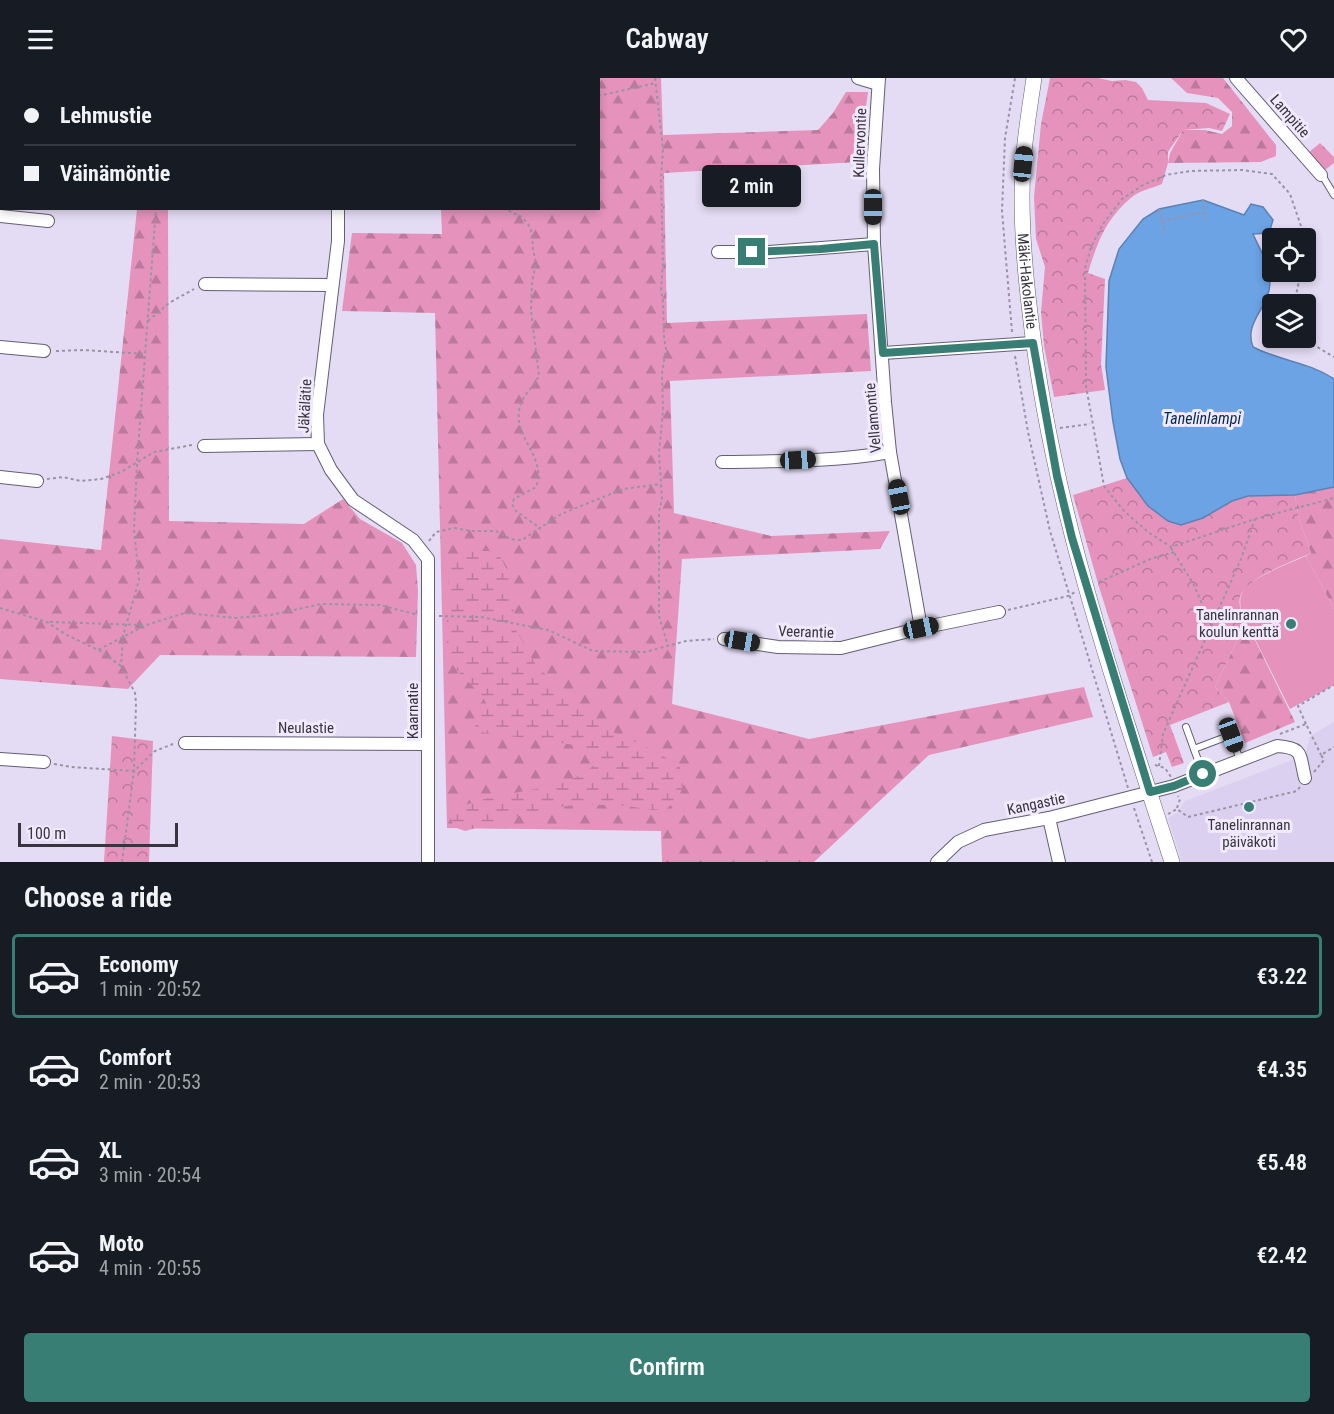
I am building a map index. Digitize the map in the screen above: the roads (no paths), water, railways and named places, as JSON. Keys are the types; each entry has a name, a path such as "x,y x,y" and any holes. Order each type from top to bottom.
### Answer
{"street":[{"path":"858,78 878,81"},
{"name":"Mäki-Hakolantie","path":"1035,78 1023,164 1022,208 1025,273 1033,343 1057,476 1072,538 1172,862"},
{"name":"Lampitie","path":"1236,78 1321,175"},
{"name":"Kullervontie","path":"878,81 873,169 874,244 883,353"},
{"name":"Jäkälätie","path":"338,210 338,241 317,415 318,444 331,470 353,500 413,540 425,555"},
{"path":"0,216 48,221"},
{"path":"718,252 769,252 874,244"},
{"path":"205,284 332,285"},
{"path":"883,353 1033,343"},
{"path":"0,347 44,351"},
{"name":"Vellamontie","path":"883,353 890,452 921,628"},
{"path":"204,446 318,444"},
{"path":"722,462 821,459 890,452"},
{"path":"0,477 37,481"},
{"name":"Kaarnatie","path":"425,555 428,862"},
{"name":"Veerantie","path":"724,639 778,647 841,648 999,612"},
{"name":"Neulastie","path":"185,742 428,744"},
{"name":"Kangastie","path":"937,862 958,842 984,830 1049,818 1174,786 1277,746 1294,747 1298,751 1306,779"},
{"path":"0,759 44,762"},
{"path":"1049,818 1059,862"}],"lane":[{"path":"1321,175 1334,195"},
{"path":"1186,727 1203,774"},
{"path":"1194,749 1231,735 1240,760"}],"water":[{"name":"Tanelinlampi","path":"1203,200 1244,215 1251,204 1263,207 1273,220 1271,228 1262,228 1262,233 1253,234 1262,255 1262,282 1270,282 1268,294 1262,294 1262,307 1251,330 1253,347 1315,369 1334,379 1334,487 1295,495 1248,496 1232,501 1203,518 1181,525 1168,521 1148,506 1127,478 1120,459 1113,422 1106,367 1109,281 1119,249 1143,219 1159,209"}],"place":[{"name":"Tanelinrannan koulun kenttä","path":"1291,624"},
{"name":"Tanelinrannan päiväkoti","path":"1249,807"}]}
